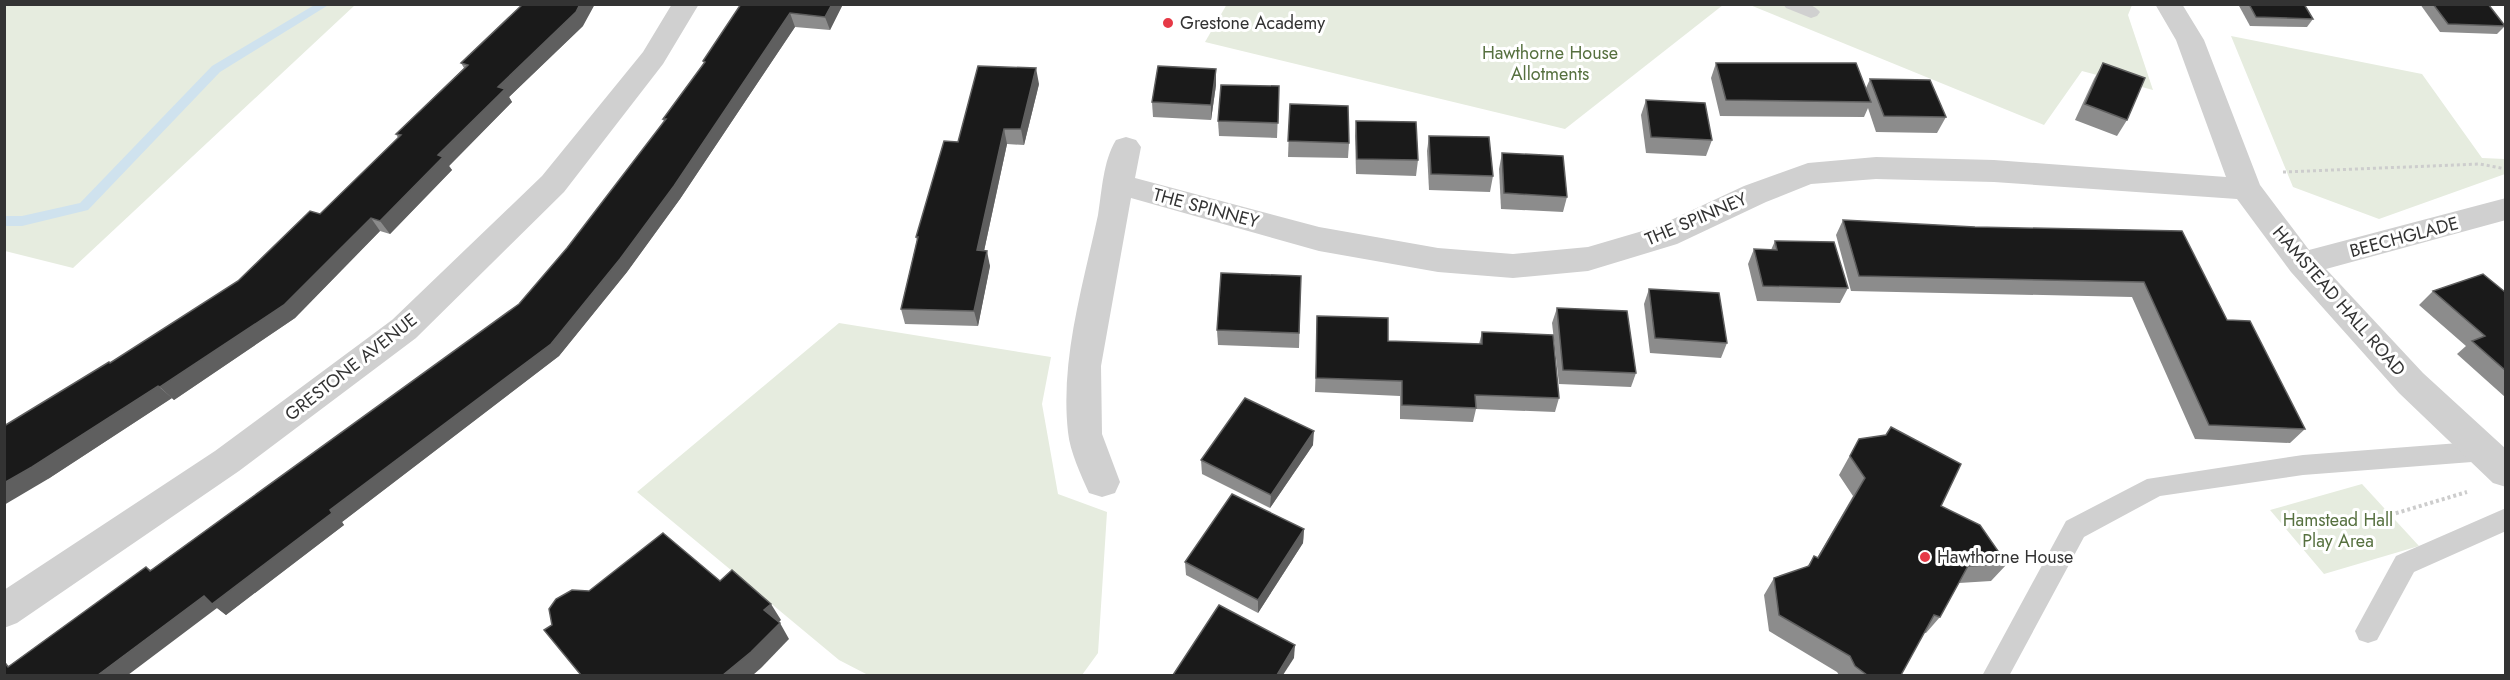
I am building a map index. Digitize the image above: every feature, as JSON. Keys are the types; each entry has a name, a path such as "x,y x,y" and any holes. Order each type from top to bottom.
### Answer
{"street":[{"name":"GRESTONE AVENUE","path":"4,611 227,461 404,329 553,184 653,58 686,4"},
{"name":"HAMSTEAD HALL ROAD","path":"2168,4 2190,40 2243,182 2302,264 2411,383 2495,462"},
{"path":"1102,482 1084,434 1084,366 1126,147"},
{"name":"THE SPINNEY","path":"1118,184 1319,239 1438,260 1513,267 1588,260 1666,236 1755,194 1808,174 1876,168 2243,182"},
{"name":"BEECHGLADE","path":"2302,264 2505,209"}],"lane":[{"path":"1792,4 1812,12"},
{"path":"1995,675 2075,529 2156,486 2303,465 2495,462"},
{"path":"2368,631 2405,564 2505,519"}],"path":[{"path":"2243,182 2480,164 2505,169"},
{"path":"2390,515 2474,490"}],"green space":[{"name":"Hawthorne House Allotments","path":"1227,4 1723,5 1565,129 1205,42"},
{"path":"4,5 355,5 73,268 5,251"},
{"path":"1750,5 2132,5 2128,15 2153,90 2082,71 2044,125"},
{"path":"2231,36 2422,74 2482,158 2505,159 2505,174 2379,219 2293,187"},
{"path":"839,323 1051,357 1042,404 1058,494 1107,512 1098,653 1082,675 868,675 839,660 637,492"},
{"name":"Hamstead Hall Play Area","path":"2362,484 2419,546 2324,574 2270,510"}],"building":[{"path":"523,4 580,4 576,12 498,87 505,89 438,155 443,157 380,221 371,218 284,305 160,387 158,386 4,483 4,426 110,363 238,281 310,211 320,214 401,135 396,134 468,65 461,63"},
{"path":"741,4 832,4 825,17 790,13 674,186 620,259 551,344 330,510 332,513 212,604 204,596 98,675 4,675 4,665 8,667 146,567 150,571 519,304 567,248 666,119 663,119 705,62 703,61"},
{"path":"2249,4 2304,4 2313,19 2256,17"},
{"path":"2433,4 2488,4 2505,26 2448,24"},
{"path":"1716,63 1856,63 1871,102 1726,100"},
{"path":"2103,63 2145,78 2127,120 2085,104"},
{"path":"978,66 1036,68 1021,129 1004,129 977,250 987,251 974,311 901,309 918,237 916,237 944,141 958,142"},
{"path":"1158,66 1216,69 1211,105 1152,102"},
{"path":"1870,79 1930,80 1946,117 1884,116"},
{"path":"1221,85 1279,86 1278,123 1218,121"},
{"path":"1646,100 1705,103 1712,140 1651,137"},
{"path":"1290,104 1348,106 1349,143 1288,141"},
{"path":"1356,121 1416,122 1418,160 1357,159"},
{"path":"1429,136 1489,137 1493,176 1431,174"},
{"path":"1502,153 1563,156 1567,197 1504,193"},
{"path":"1843,220 1975,227 2182,231 2227,320 2250,321 2305,429 2209,425 2144,282 1859,276"},
{"path":"1775,241 1834,242 1848,288 1763,286 1754,249 1777,250"},
{"path":"1221,273 1301,276 1299,333 1217,330"},
{"path":"2483,274 2505,292 2505,370 2472,341 2485,336 2433,291"},
{"path":"1649,289 1719,293 1727,343 1655,338"},
{"path":"1557,308 1627,311 1636,373 1563,370"},
{"path":"1317,316 1388,318 1388,341 1482,344 1482,332 1553,335 1559,398 1475,395 1476,408 1402,405 1402,381 1316,378"},
{"path":"1245,398 1314,431 1271,495 1201,460"},
{"name":"Hawthorne House","path":"1891,427 1961,464 1941,506 1980,525 2007,564 1968,566 1940,617 1934,615 1901,675 1867,675 1855,666 1850,656 1779,615 1774,578 1809,566 1814,556 1818,558 1865,478 1850,456 1859,439 1886,435"},
{"path":"1232,494 1304,529 1258,600 1185,562"},
{"path":"663,533 720,581 732,570 771,604 764,610 780,623 751,652 723,675 581,675 544,630 552,625 549,609 556,599 572,590 589,591"},
{"path":"1219,605 1295,645 1277,675 1173,675"}],"waterway":[{"path":"4,221 22,221 84,207 216,69 325,4"}],"place":[{"name":"Grestone Academy","path":"1168,23"},
{"name":"Hawthorne House","path":"1925,557"}]}
